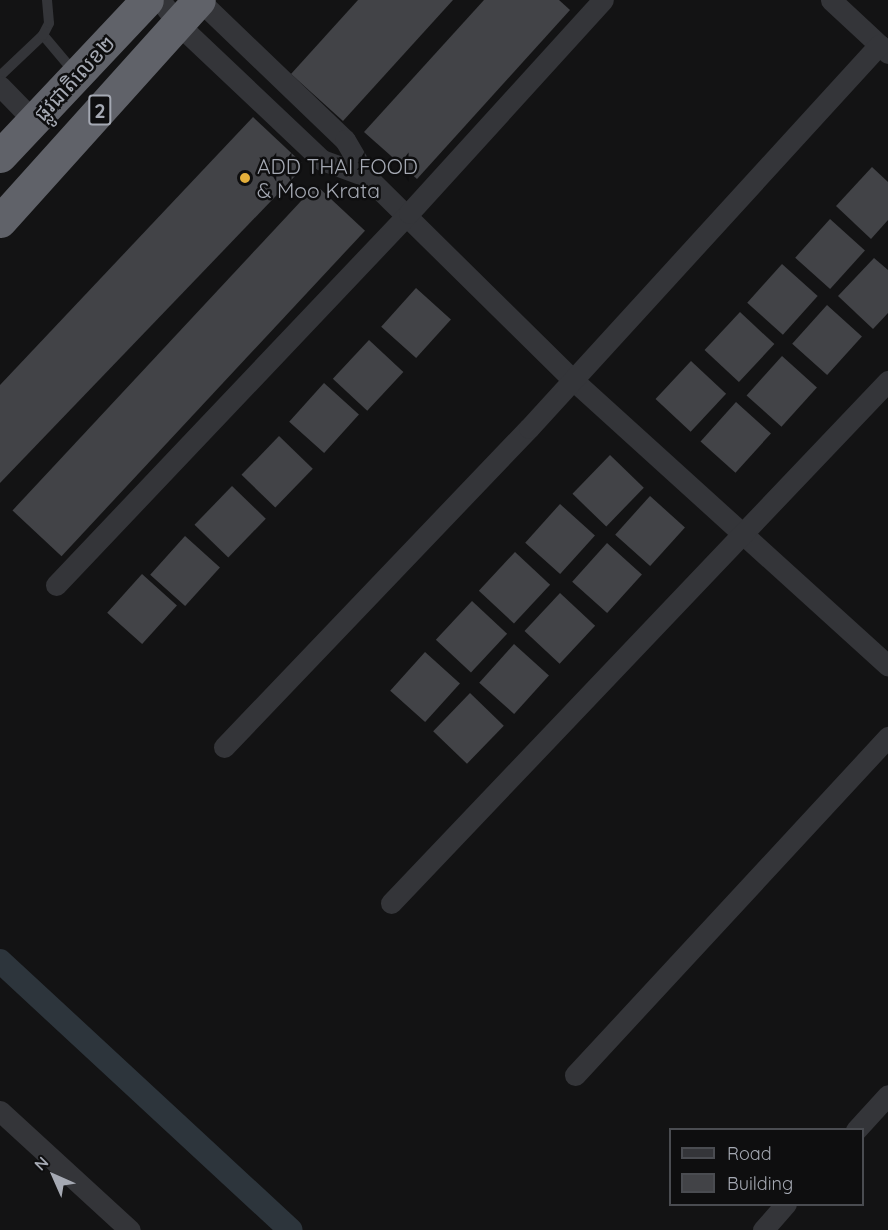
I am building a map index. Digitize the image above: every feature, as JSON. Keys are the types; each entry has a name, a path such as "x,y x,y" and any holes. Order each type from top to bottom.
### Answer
{"highway":[{"name":"ផ្លូវជាតិលេខ២","path":"0,156 147,0"},
{"name":"ផ្លូវជាតិលេខ២","path":"0,220 169,12 199,0"}],"street":[{"path":"199,0 345,140 366,176 409,213 573,380 888,666"},
{"path":"56,585 409,213 603,0"},
{"path":"224,747 884,49 831,0"},
{"path":"169,12 322,160 366,176"},
{"path":"0,86 34,121"},
{"path":"391,903 888,381"},
{"path":"575,1075 888,737"},
{"path":"858,1128 888,1095"},
{"path":"0,1111 130,1230"},
{"path":"763,1230 784,1206"}],"lane":[{"path":"0,76 43,35 49,23 47,0"},
{"path":"43,35 77,75"}],"building":[{"path":"358,0 453,0 343,121 291,74"},
{"path":"484,0 559,0 570,10 417,179 364,132"},
{"path":"253,117 302,163 296,175 0,483 0,385"},
{"path":"872,167 888,182 888,220 871,239 836,206"},
{"path":"316,185 365,231 62,556 13,510"},
{"path":"830,219 865,250 830,289 795,258"},
{"path":"874,258 888,270 888,313 873,329 838,296"},
{"path":"782,264 818,296 783,335 747,303"},
{"path":"416,288 451,319 416,358 381,327"},
{"path":"827,305 862,336 827,375 792,344"},
{"path":"740,312 774,344 739,382 705,350"},
{"path":"369,340 403,372 367,411 333,379"},
{"path":"782,356 817,387 781,427 747,395"},
{"path":"691,361 726,394 691,432 656,399"},
{"path":"324,383 359,414 324,453 289,422"},
{"path":"736,402 771,433 735,473 701,441"},
{"path":"279,436 313,469 275,507 241,475"},
{"path":"610,455 644,488 606,526 572,494"},
{"path":"232,486 266,519 228,557 194,525"},
{"path":"650,496 685,527 650,566 615,535"},
{"path":"560,504 595,535 560,574 525,543"},
{"path":"185,536 220,567 185,606 150,575"},
{"path":"607,543 642,574 607,613 572,582"},
{"path":"515,552 550,585 514,623 479,591"},
{"path":"142,574 177,605 142,644 107,613"},
{"path":"560,593 595,626 560,664 525,631"},
{"path":"472,601 507,634 471,672 436,640"},
{"path":"514,644 549,675 514,714 479,683"},
{"path":"425,652 460,683 425,722 390,691"},
{"path":"470,693 504,726 467,764 433,731"}],"waterway":[{"path":"0,961 290,1230"}],"place":[{"name":"ADD THAI FOOD & Moo Krata","path":"245,178"}]}
